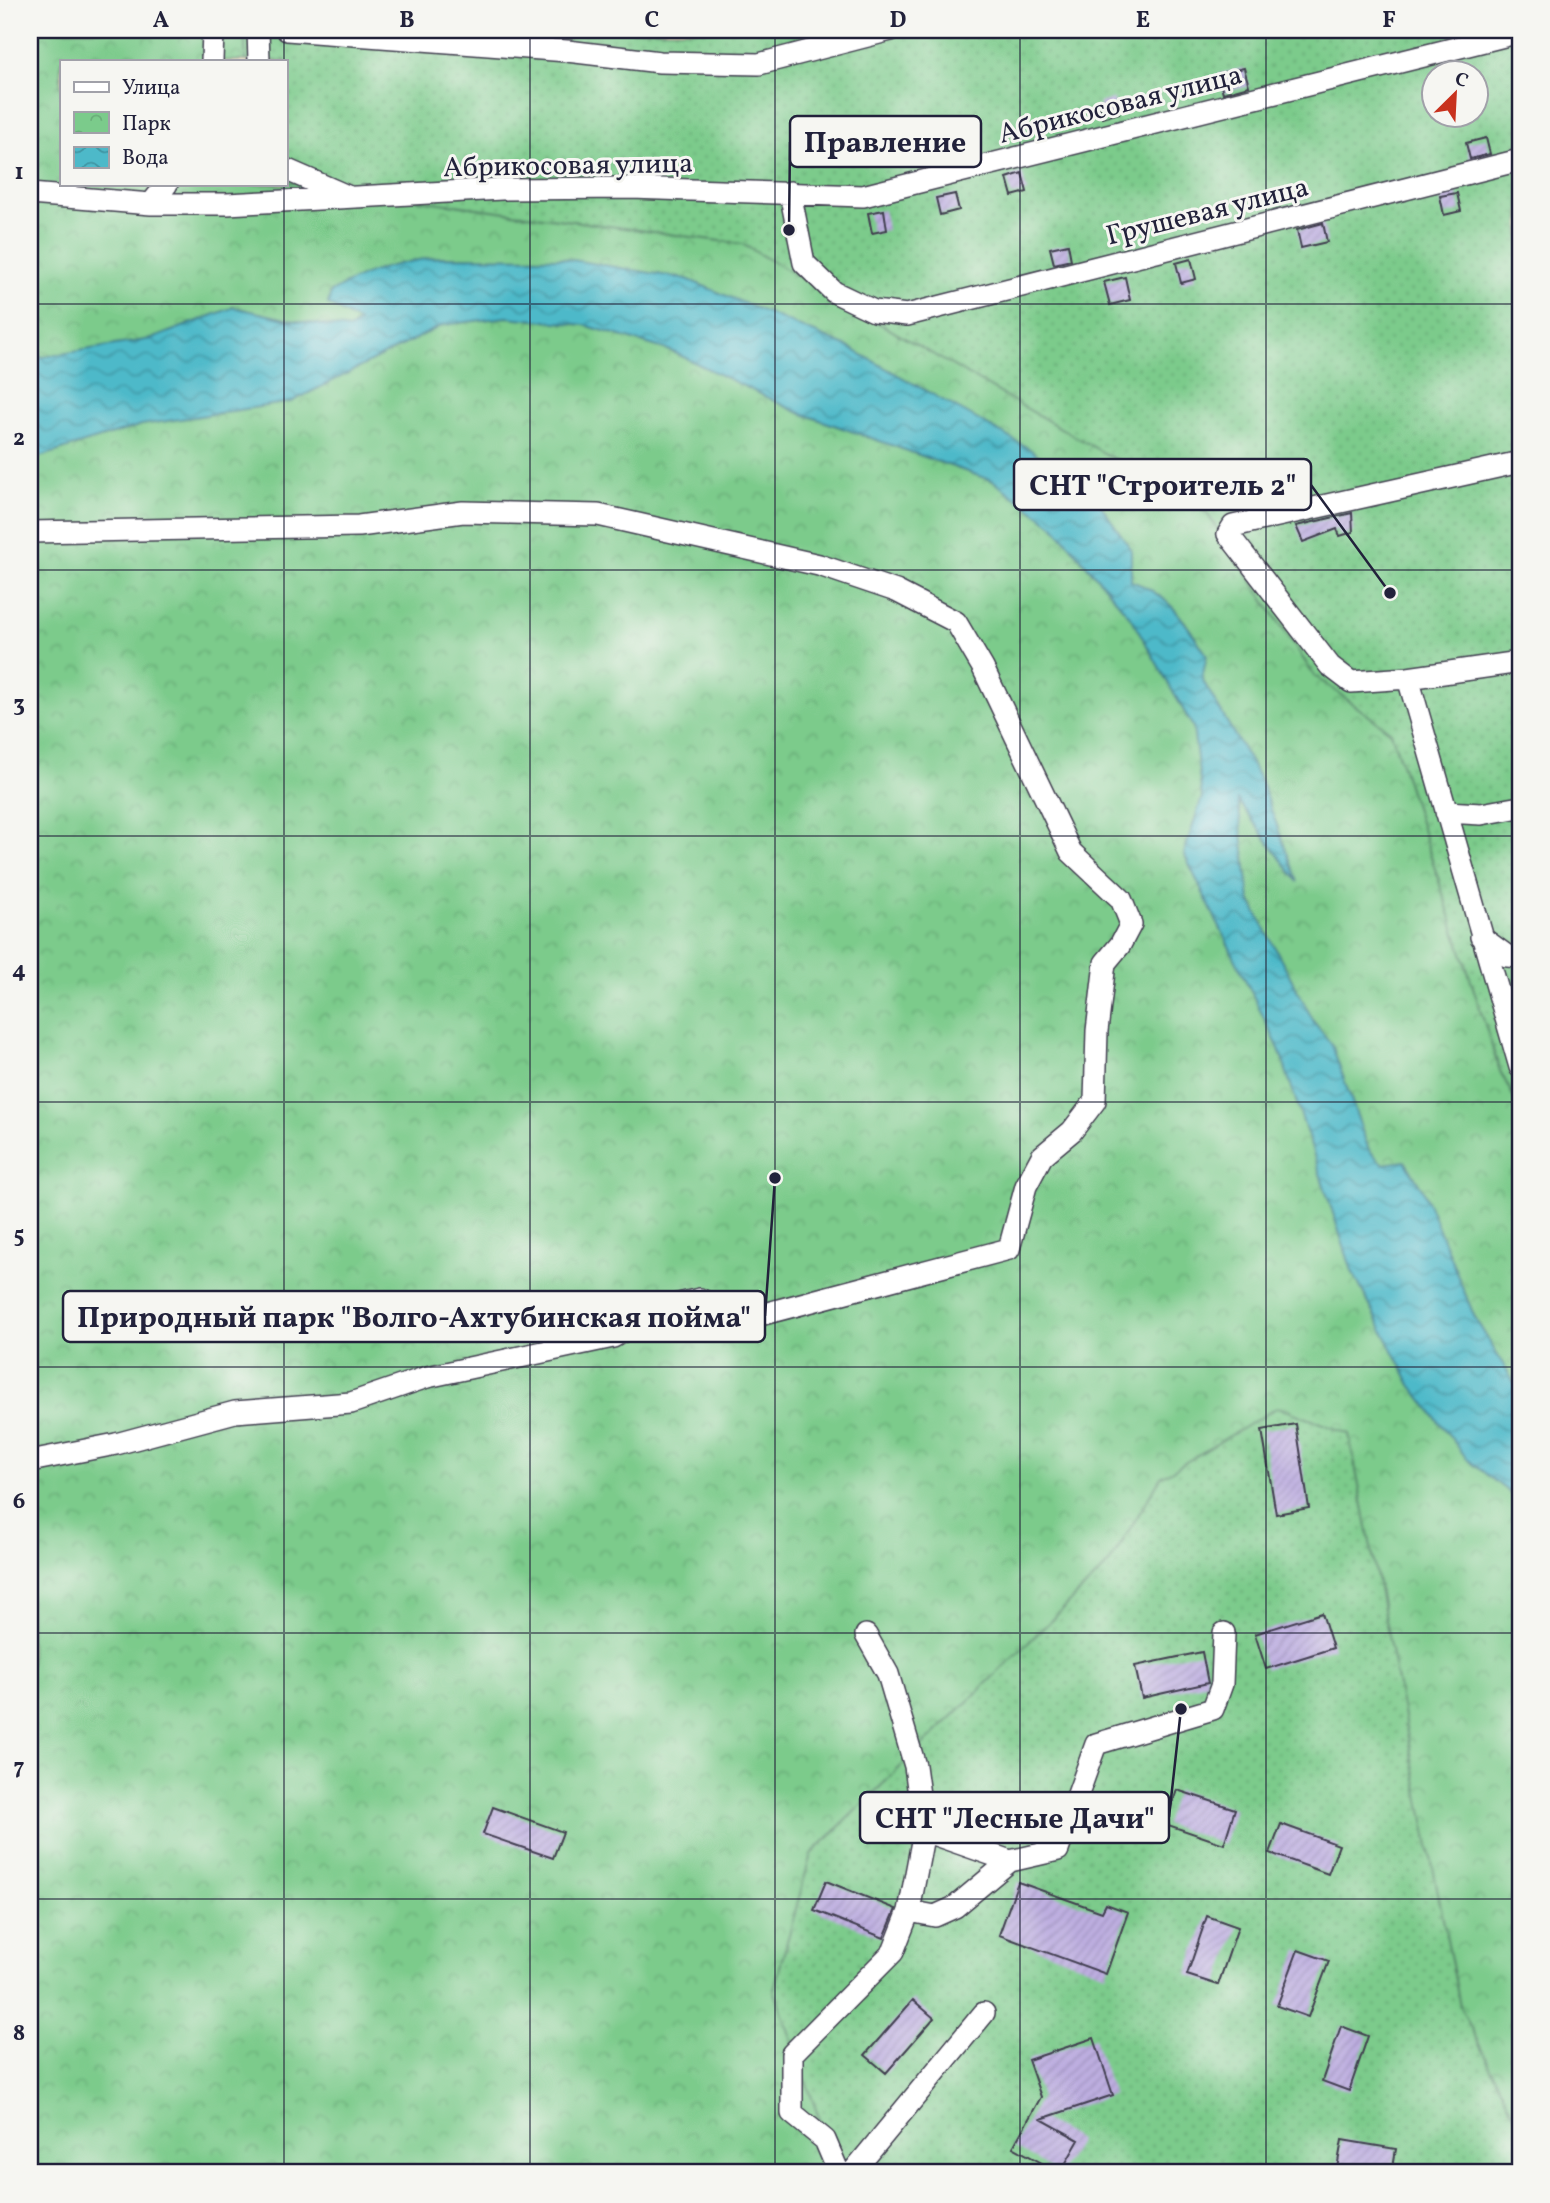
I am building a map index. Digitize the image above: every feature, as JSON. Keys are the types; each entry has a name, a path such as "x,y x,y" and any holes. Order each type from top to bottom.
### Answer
{"street":[{"path":"212,30 212,60"},
{"path":"258,30 259,60"},
{"path":"286,30 567,51 660,62 759,64 891,30"},
{"name":"Абрикосовая улица","path":"30,194 151,204 352,199 502,189 790,192 863,196 1520,32"},
{"name":"Грушевая улица","path":"790,192 804,263 834,292 874,311 907,315 1520,160"},
{"path":"287,170 352,199"},
{"path":"151,204 165,186"},
{"path":"1520,462 1229,529 1228,534 1330,666 1351,682 1408,678 1520,662"},
{"path":"30,532 240,526 359,526 463,512 598,515 819,565 896,591 957,622 983,668 1071,852 1121,899 1131,924 1120,945 1105,963 1097,1031 1095,1101 1072,1132 1042,1156 1026,1186 1009,1250 737,1321 700,1299 658,1309 613,1337 427,1377 351,1403 235,1412 116,1444 30,1461"},
{"path":"1408,678 1520,1067"},
{"path":"1446,812 1481,814 1520,807"},
{"path":"1481,937 1507,956 1520,957"},
{"path":"909,1911 935,1916 955,1907 1010,1861 1058,1850 1096,1744 1213,1709 1222,1684 1224,1633"},
{"path":"839,2173 825,2140 792,2113 792,2054 893,1952 909,1911 923,1831 911,1753 888,1674 866,1635"},
{"path":"923,1831 1010,1861"},
{"path":"852,2173 984,2013"}],"green space":[{"path":"30,30 1520,30 1520,2173 30,2173"},
{"path":"245,30 1520,30 1520,1109 1500,1071 1391,732 1314,675 1206,512 742,244 287,182 287,60 245,60"},
{"path":"1278,1407 1349,1434 1460,2006 1520,2127 1520,2173 838,2173 774,1989 811,1854 1109,1564 1161,1477"}],"water":[{"path":"441,257 561,258 687,279 848,347 1030,449 1098,501 1131,549 1131,581 1166,601 1184,621 1207,655 1202,679 1259,777 1298,882 1238,801 1250,900 1314,1022 1332,1045 1369,1150 1383,1164 1405,1161 1423,1190 1475,1318 1520,1392 1520,1501 1468,1460 1411,1385 1352,1271 1279,1049 1184,854 1202,797 1193,727 1132,619 1054,526 993,481 797,412 671,351 584,325 507,317 443,325 291,402 142,425 30,460 30,359 151,339 234,307 290,320 349,329 359,322 328,304 331,292 384,268"}],"building":[{"path":"1244,68 1249,86 1223,93 1218,74"},
{"path":"1113,99 1119,113 1102,118 1099,103"},
{"path":"1486,138 1490,154 1470,159 1466,143"},
{"path":"1022,173 1027,192 1012,196 1007,178"},
{"path":"1457,193 1461,211 1444,215 1440,196"},
{"path":"955,194 959,210 940,215 936,198"},
{"path":"884,210 887,230 872,233 868,213"},
{"path":"1323,223 1327,242 1301,248 1297,230"},
{"path":"1068,244 1071,260 1054,264 1050,248"},
{"path":"1191,259 1196,279 1181,283 1176,263"},
{"path":"1125,277 1130,300 1110,305 1104,282"},
{"path":"1352,513 1353,532 1340,536 1337,529 1303,542 1296,526"},
{"path":"1296,1424 1309,1508 1276,1514 1262,1430"},
{"path":"1322,1613 1333,1648 1266,1669 1255,1634"},
{"path":"1202,1652 1208,1683 1142,1698 1135,1666"},
{"path":"1177,1790 1235,1809 1224,1844 1165,1824"},
{"path":"493,1807 563,1832 553,1858 483,1834"},
{"path":"1281,1824 1339,1845 1328,1874 1270,1853"},
{"path":"826,1881 896,1909 884,1938 814,1910"},
{"path":"1018,1882 1102,1912 1106,1904 1128,1912 1106,1974 999,1935"},
{"path":"1207,1916 1238,1927 1218,1985 1187,1975"},
{"path":"1298,1950 1329,1961 1308,2017 1277,2006"},
{"path":"913,2000 934,2018 886,2073 865,2055"},
{"path":"1341,2026 1368,2036 1349,2091 1322,2081"},
{"path":"1094,2038 1113,2095 1041,2119 1079,2140 1060,2173 1013,2147 1041,2097 1028,2060"},
{"path":"1342,2140 1396,2149 1392,2173 1337,2168"}],"place":[{"name":"Правление","path":"789,230"},
{"name":"СНТ \"Строитель 2\"","path":"1390,593"},
{"name":"Природный парк \"Волго-Ахтубинская пойма\"","path":"775,1178"},
{"name":"СНТ \"Лесные Дачи\"","path":"1181,1709"}]}
